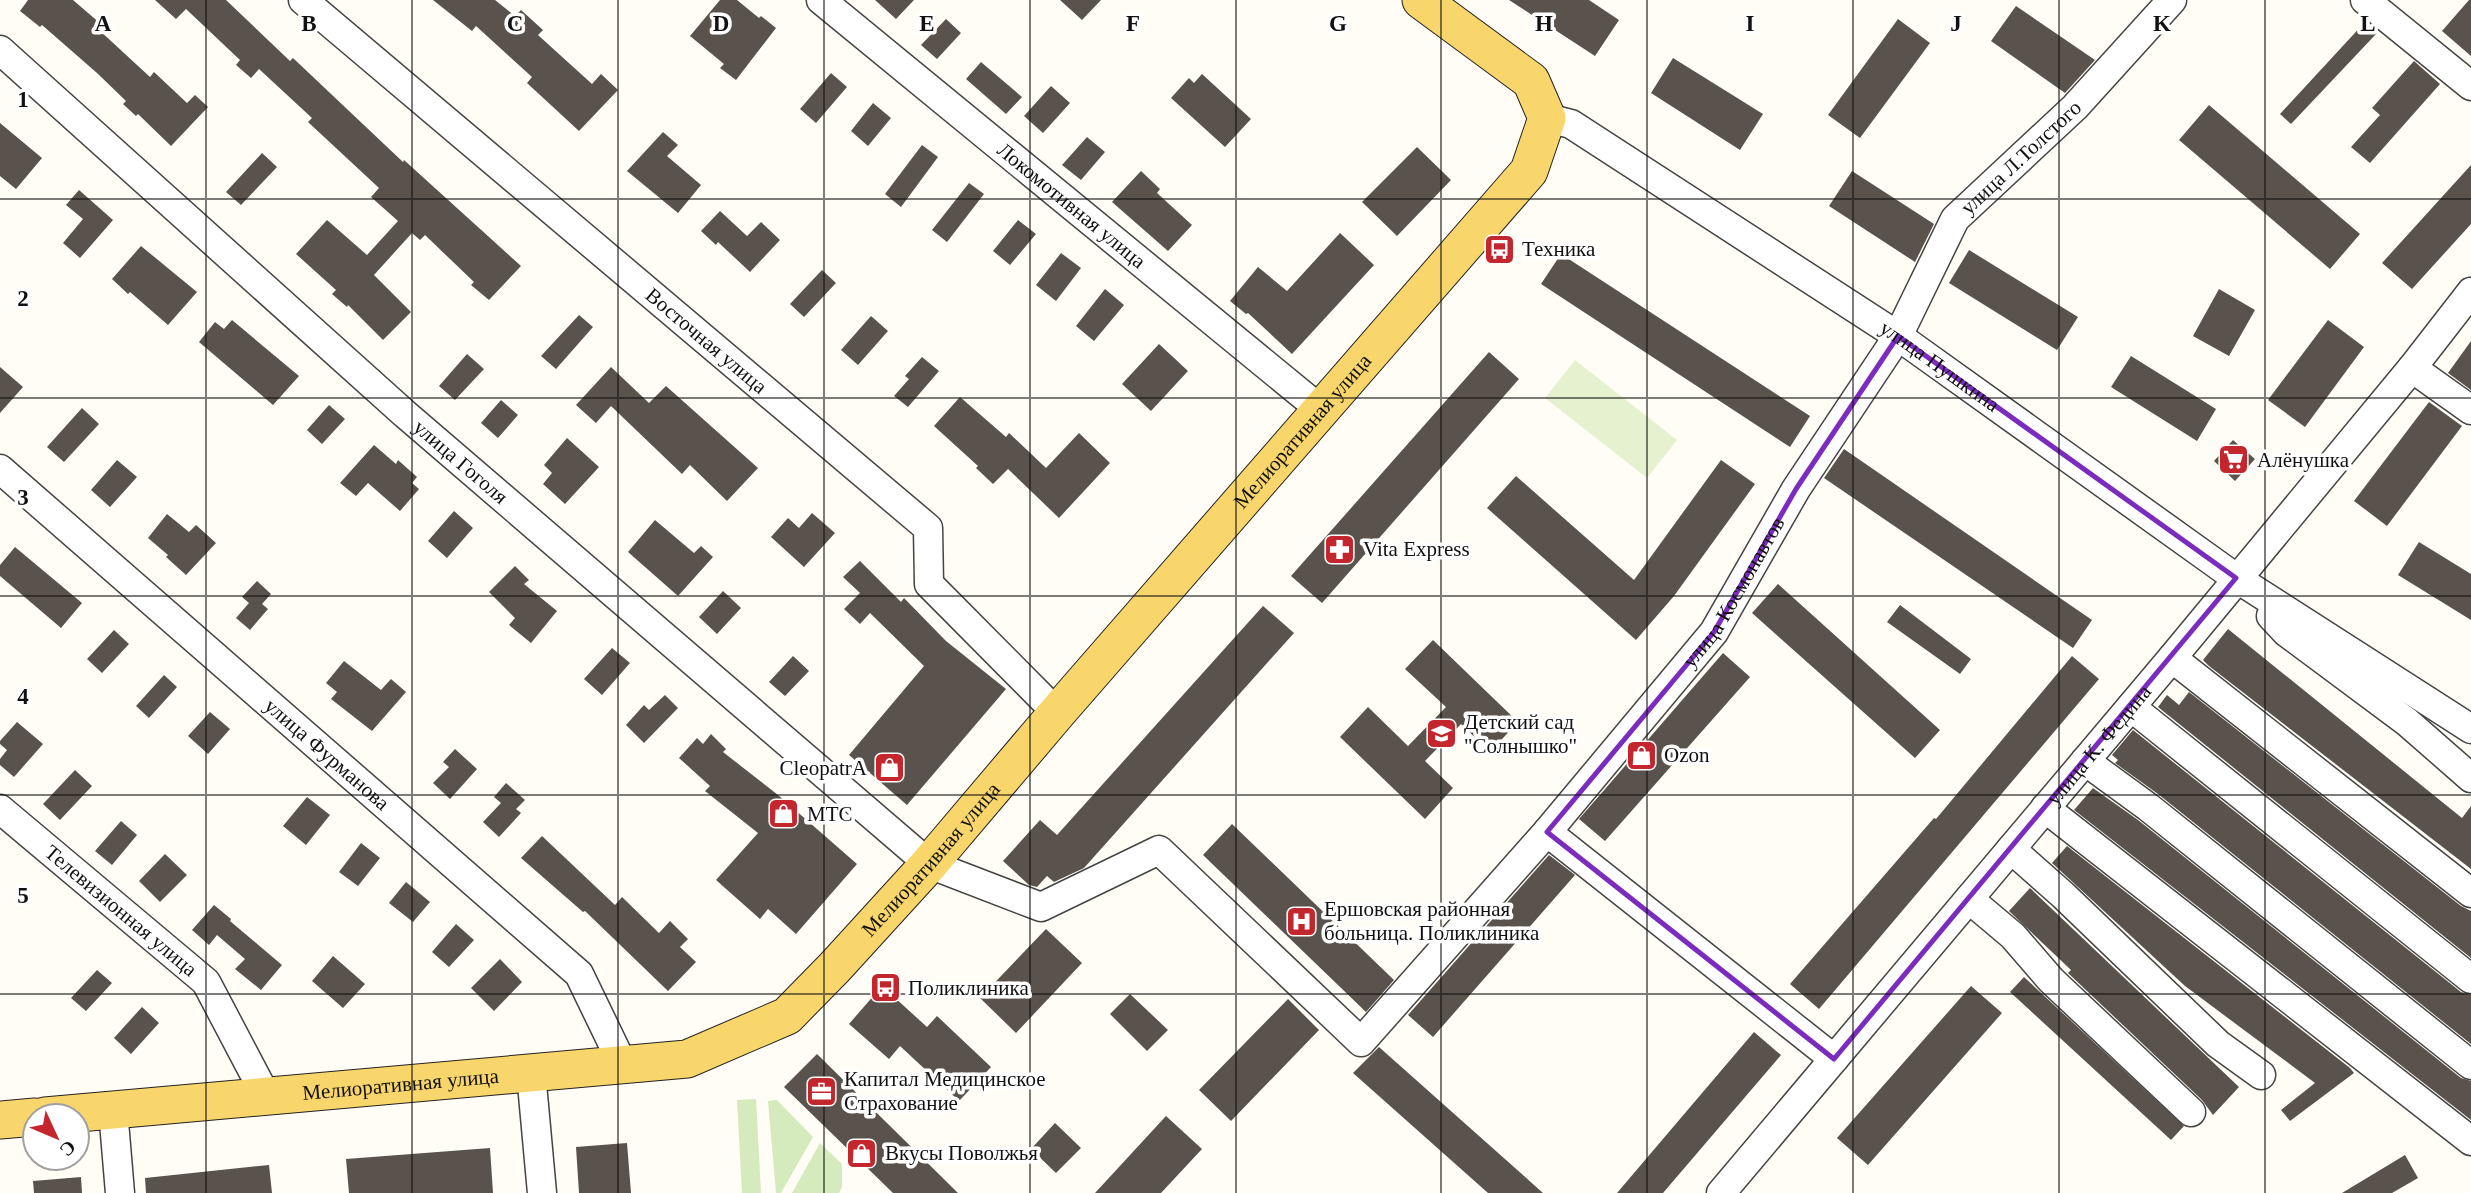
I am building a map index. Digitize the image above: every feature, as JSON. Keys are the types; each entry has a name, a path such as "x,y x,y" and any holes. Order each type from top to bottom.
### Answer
{"main road":[{"path":"1421,0 1531,81 1547,118"},
{"name":"Мелиоративная улица","path":"91,1112 687,1059 787,1016 929,864 1529,171 1547,118"},
{"path":"0,1120 21,1118"}],"street":[{"name":"Восточная улица","path":"303,0 928,528 929,584 1057,713"},
{"name":"Локомотивная улица","path":"821,0 1321,410"},
{"name":"улица Л.Толстого","path":"1898,336 1955,219 2075,107 2172,0"},
{"path":"2365,0 2471,86"},
{"name":"улица Гоголя","path":"0,50 405,414 929,864 1041,907 1159,850 1361,1042 1547,832"},
{"name":"улица Пушкина","path":"1547,118 1572,124 1898,336 2236,578 2471,729"},
{"name":"улица К. Федина","path":"1721,1193 2172,659 2236,578 2412,368 2471,292"},
{"name":"улица Космонавтов","path":"1547,832 1714,632 1796,489 1898,336"},
{"path":"2412,368 2471,410"},
{"name":"улица Фурманова","path":"0,469 579,974 623,1065"},
{"path":"2236,578 2286,632 2407,722 2471,778"},
{"path":"2172,659 2471,893"},
{"path":"2130,707 2471,979"},
{"path":"2085,761 2148,807 2471,1065"},
{"path":"2045,808 2471,1142"},
{"name":"Телевизионная улица","path":"0,809 206,982 266,1096"},
{"path":"1547,832 1834,1059"},
{"path":"2011,849 2063,895 2218,1044 2261,1075"},
{"path":"1969,899 2013,936 2051,980 2191,1112"},
{"path":"531,1073 542,1193"},
{"path":"113,1110 120,1193"}],"highlighted area":[{"path":"1898,336 2236,578 1834,1059 1547,832 1714,632 1796,489"}],"green space":[{"path":"1575,360 1677,440 1647,478 1545,398"},
{"path":"756,1099 761,1193 742,1193 737,1100"},
{"path":"777,1100 813,1137 781,1193 776,1193 768,1101"},
{"path":"820,1143 842,1164 842,1187 839,1193 792,1193"}],"building":[{"path":"28,0 73,0 102,25 98,29 150,77 154,72 187,103 195,95 208,107 171,146 138,114 136,116 123,104 126,101 97,73 42,25 40,27 20,11"},
{"path":"155,0 226,0 290,61 293,58 403,162 404,160 521,266 489,300 471,285 474,282 425,235 420,240 412,233 374,275 411,312 383,340 348,305 347,307 332,294 336,290 296,254 327,220 367,255 398,221 371,197 379,188 308,122 312,118 259,69 251,78 236,65 240,60 186,9 176,19"},
{"path":"433,0 495,0 515,16 521,10 543,30 538,35 592,84 601,74 618,90 579,131 527,83 532,77 476,26 472,31"},
{"path":"720,0 737,0 776,28 736,80 720,68 724,64 690,36"},
{"path":"875,0 914,0 896,19"},
{"path":"1060,0 1101,0 1082,20"},
{"path":"1509,0 1589,0 1619,20 1595,56"},
{"path":"2471,0 2471,56 2442,31"},
{"path":"2016,6 2095,60 2065,93 1991,41"},
{"path":"946,19 961,33 937,59 921,45"},
{"path":"1898,19 1930,43 1860,138 1828,115"},
{"path":"2365,22 2377,33 2291,124 2280,114"},
{"path":"1673,58 1763,114 1740,150 1651,93"},
{"path":"2414,61 2440,84 2370,163 2351,147 2380,115 2372,108"},
{"path":"981,62 1022,97 1006,114 966,79"},
{"path":"831,73 847,87 816,123 800,109"},
{"path":"1202,74 1251,119 1225,147 1171,98 1189,78 1194,83"},
{"path":"1051,86 1070,103 1043,133 1024,116"},
{"path":"873,103 891,118 868,146 851,131"},
{"path":"2209,105 2360,234 2330,269 2179,140"},
{"path":"0,123 42,158 16,189 0,176"},
{"path":"663,132 678,145 667,156 701,185 678,213 627,171"},
{"path":"1087,137 1105,152 1081,180 1062,165"},
{"path":"922,145 938,157 901,207 885,194"},
{"path":"1417,147 1451,180 1397,236 1362,202"},
{"path":"262,153 277,167 241,205 226,192"},
{"path":"2471,165 2471,224 2412,289 2382,263"},
{"path":"1141,171 1160,189 1157,193 1192,225 1168,251 1112,202"},
{"path":"1852,171 1934,224 1915,262 1829,206"},
{"path":"969,183 984,194 947,242 932,230"},
{"path":"79,190 113,220 80,258 63,243 83,219 66,205"},
{"path":"720,211 747,236 761,222 780,240 750,272 718,242 716,245 701,231"},
{"path":"1018,220 1036,234 1010,265 993,251"},
{"path":"1340,233 1374,265 1292,354 1248,313 1230,301 1258,267 1287,291"},
{"path":"141,246 197,292 168,325 112,279"},
{"path":"1969,250 2078,317 2057,350 1949,283"},
{"path":"1061,253 1081,268 1056,301 1036,285"},
{"path":"1561,254 1810,416 1790,447 1541,284"},
{"path":"822,270 836,283 804,317 790,304"},
{"path":"1105,289 1124,305 1094,341 1076,326"},
{"path":"2219,289 2255,310 2229,356 2193,336"},
{"path":"579,315 593,327 556,369 541,356"},
{"path":"871,316 888,331 858,365 841,350"},
{"path":"232,320 299,376 273,405 199,342 215,322 224,329"},
{"path":"2328,320 2364,347 2305,427 2268,400"},
{"path":"2471,341 2471,390 2448,373"},
{"path":"1159,344 1188,371 1151,411 1122,384"},
{"path":"1489,352 1519,379 1322,603 1291,576"},
{"path":"467,354 484,369 455,400 439,386"},
{"path":"2131,356 2216,409 2197,441 2111,387"},
{"path":"922,357 939,371 908,407 894,396 909,379 905,376"},
{"path":"0,367 23,387 0,413"},
{"path":"611,367 649,403 666,386 758,468 727,501 690,465 682,474 611,406 596,423 576,405"},
{"path":"960,397 1006,437 1009,433 1046,468 1079,433 1110,463 1059,518 1008,469 993,484 976,468 978,466 934,426"},
{"path":"501,400 518,415 498,438 481,423"},
{"path":"2429,402 2462,426 2387,526 2354,501"},
{"path":"329,405 345,419 322,444 307,430"},
{"path":"82,408 99,424 64,462 47,447"},
{"path":"567,438 599,467 565,504 543,484 552,473 544,465"},
{"name":"Алёнушка","path":"2233,440 2255,459 2235,481 2214,461"},
{"path":"374,445 396,464 398,460 417,477 412,483 419,489 400,511 368,483 356,496 340,483"},
{"path":"1844,449 2092,620 2073,648 1824,478"},
{"path":"117,460 137,477 110,507 91,490"},
{"path":"1721,460 1755,484 1674,596 1636,640 1487,508 1516,476 1634,580"},
{"path":"454,511 473,528 447,558 428,541"},
{"path":"812,513 835,533 804,567 771,537 788,518 799,528"},
{"path":"167,514 189,532 196,525 216,543 186,575 148,538"},
{"path":"655,520 694,553 701,546 713,557 678,596 628,552"},
{"path":"2419,542 2471,574 2471,620 2398,575"},
{"path":"15,547 82,603 61,628 0,576 0,565"},
{"path":"860,561 901,602 904,598 946,641 1006,689 907,805 849,755 924,666 870,613 860,624 844,609 860,593 843,577"},
{"path":"515,566 529,580 524,584 557,611 531,643 509,625 515,618 489,592"},
{"path":"257,581 271,594 262,604 268,609 250,630 236,618 249,603 242,597"},
{"path":"1778,584 1940,730 1915,758 1752,613"},
{"path":"723,591 741,608 717,634 699,617"},
{"path":"1900,605 1971,659 1960,674 1887,622"},
{"path":"1263,606 1294,633 1084,868 1054,882 1047,876 1037,887 1029,885 1003,861 1040,820 1057,835"},
{"path":"2228,629 2462,818 2471,806 2471,869 2209,666 2203,660"},
{"path":"114,630 129,644 102,673 87,659"},
{"path":"1433,640 1518,722 1490,752 1461,724 1425,761 1453,788 1425,819 1340,737 1368,707 1408,746 1446,707 1405,669"},
{"path":"612,648 630,663 602,695 584,679"},
{"path":"1723,653 1750,677 1605,841 1579,819"},
{"path":"793,656 809,671 785,696 769,682"},
{"path":"2072,656 2099,679 1819,1009 1790,984 1934,818 1936,819"},
{"path":"344,661 381,690 391,679 406,692 372,731 331,699 337,692 326,683"},
{"path":"164,675 177,687 149,718 136,706"},
{"path":"2189,692 2461,906 2471,911 2471,958 2158,707 2167,695 2179,705"},
{"path":"665,695 678,708 644,743 626,725 644,705 649,710"},
{"path":"210,712 230,729 208,754 188,736"},
{"path":"17,722 43,744 14,777 0,765 0,759 7,750 0,741"},
{"path":"2133,730 2461,992 2471,995 2471,1044 2158,794 2115,763 2118,760 2112,755"},
{"path":"711,734 726,749 723,752 778,795 857,864 796,934 768,909 760,919 716,880 758,833 705,791 710,786 679,758 697,738 703,744"},
{"path":"455,749 477,769 450,799 433,783 449,767 443,762"},
{"path":"75,770 92,786 60,820 43,804"},
{"path":"506,783 525,800 516,809 521,813 499,837 483,822 501,803 494,797"},
{"path":"2093,788 2138,820 2461,1078 2471,1081 2471,1120 2074,810"},
{"path":"307,797 330,815 306,845 283,826"},
{"path":"121,821 137,835 112,865 95,851"},
{"name":"Ершовская районная больница. Поликлиника","path":"1232,824 1394,980 1366,1012 1203,855"},
{"path":"542,836 615,905 622,897 659,933 670,921 688,939 680,947 696,962 668,991 585,911 521,858"},
{"path":"361,843 380,858 358,886 339,872"},
{"path":"2067,846 2354,1073 2290,1121 2281,1110 2315,1083 2185,986 2052,863"},
{"path":"165,854 187,875 160,902 139,881"},
{"path":"1549,855 1575,875 1433,1037 1408,1015"},
{"path":"406,882 430,902 413,922 389,903"},
{"path":"2030,888 2239,1087 2213,1115 2202,1100 2068,973 2071,970 2009,911"},
{"path":"214,905 282,965 261,990 235,969 245,959 217,935 209,945 192,930"},
{"path":"456,924 474,940 449,967 432,952"},
{"path":"1046,929 1082,963 1016,1033 980,998"},
{"path":"333,956 365,984 343,1008 312,981"},
{"path":"500,959 522,982 494,1011 471,988"},
{"path":"97,970 112,983 86,1011 71,998"},
{"path":"2024,977 2184,1126 2171,1140 2010,992"},
{"path":"882,986 927,1027 937,1016 991,1067 959,1101 900,1046 889,1059 849,1024"},
{"path":"1971,986 2002,1013 1868,1165 1837,1138"},
{"path":"1130,994 1168,1030 1147,1051 1110,1014"},
{"path":"1288,999 1319,1030 1231,1121 1199,1090"},
{"path":"142,1007 159,1023 131,1054 114,1038"},
{"path":"1754,1032 1781,1055 1663,1193 1617,1193"},
{"path":"1379,1047 1543,1193 1488,1193 1353,1073"},
{"path":"817,1054 958,1193 893,1193 784,1087"},
{"path":"1166,1116 1202,1149 1161,1193 1095,1193"},
{"path":"1055,1123 1081,1148 1056,1173 1031,1149"},
{"path":"627,1143 631,1193 579,1193 576,1147"},
{"path":"490,1148 493,1193 349,1193 346,1159"},
{"path":"2405,1155 2418,1178 2392,1193 2342,1193"},
{"path":"269,1165 272,1193 146,1193 145,1178"},
{"path":"81,1177 82,1193 34,1193 33,1181"}],"place":[{"name":"Техника","path":"1499,249"},
{"name":"Алёнушка","path":"2234,460"},
{"name":"Vita Express","path":"1340,549"},
{"name":"Детский сад \"Солнышко\"","path":"1441,734"},
{"name":"Ozon","path":"1641,755"},
{"name":"CleopatrA","path":"890,768"},
{"name":"МТС","path":"784,814"},
{"name":"Ершовская районная больница. Поликлиника","path":"1301,921"},
{"name":"Поликлиника","path":"885,988"},
{"name":"Капитал Медицинское Страхование","path":"821,1091"},
{"name":"Вкусы Поволжья","path":"862,1153"}]}
